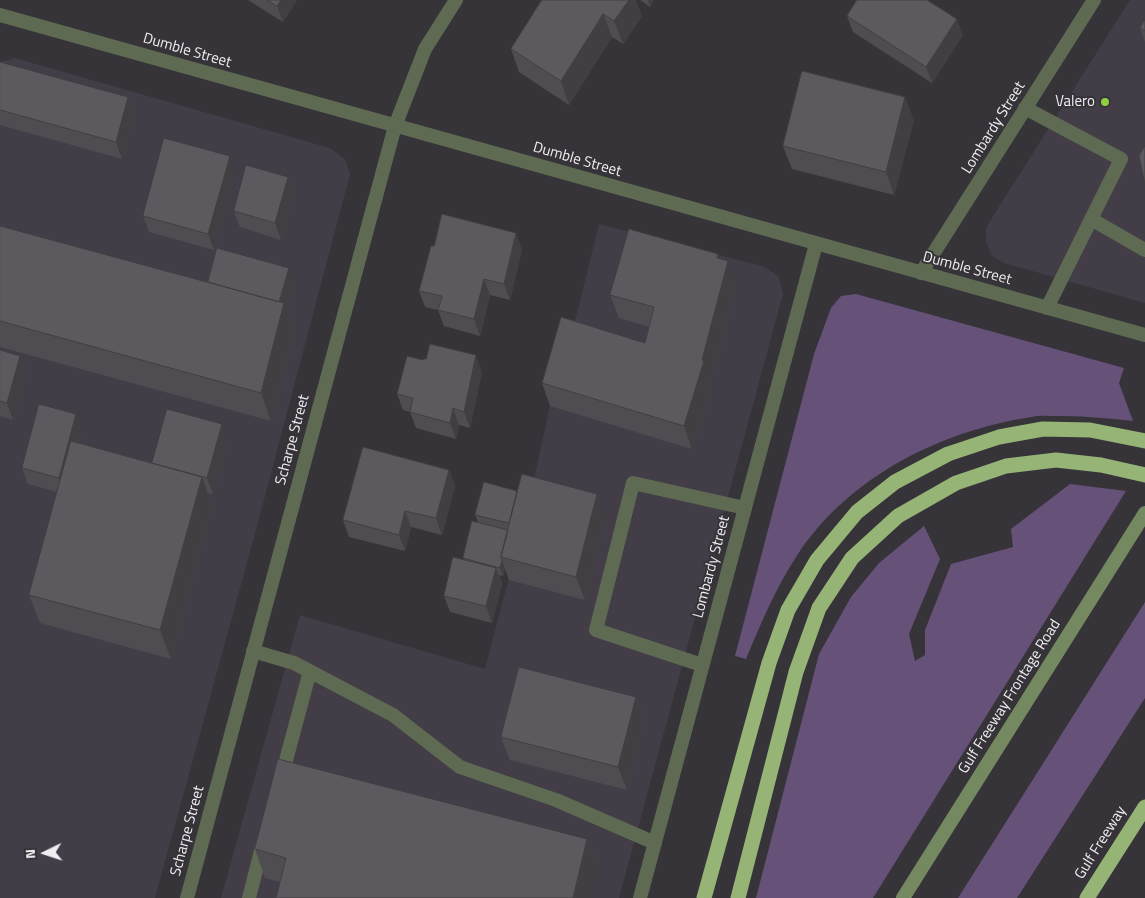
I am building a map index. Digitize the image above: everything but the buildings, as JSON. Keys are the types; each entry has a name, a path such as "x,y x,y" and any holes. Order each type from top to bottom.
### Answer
{"highway":[{"path":"704,898 769,663 788,610 817,560 857,512 895,482 948,454 998,437 1043,429 1090,430 1145,441"},
{"path":"738,898 796,672 819,608 852,558 898,516 956,483 1006,466 1056,460 1101,465 1145,475"},
{"name":"Gulf Freeway","path":"1087,898 1145,807"}],"main road":[{"name":"Gulf Freeway Frontage Road","path":"903,898 1145,513"}],"street":[{"name":"Scharpe Street","path":"187,898 395,126 425,49 456,0"},
{"name":"Lombardy Street","path":"920,273 1094,0"},
{"name":"Dumble Street","path":"0,15 1145,335"},
{"path":"1025,108 1121,159 1047,308"},
{"path":"1091,219 1145,250"},
{"name":"Lombardy Street","path":"640,898 816,244"},
{"path":"702,665 596,630 633,484 744,508"},
{"path":"252,651 310,671 393,715 460,767 556,800 655,842"},
{"path":"276,796 310,671"},
{"path":"249,898 266,834"}],"shaded area":[{"name":"Valero","path":"1130,0 1145,0 1145,303 1004,263 992,256 986,242 986,228"},
{"path":"15,58 330,148 345,159 350,174 259,519 155,898 0,898 0,62"},
{"path":"599,224 765,267 779,277 783,294 619,898 221,898 300,615 485,669 530,497 550,406 570,341"},
{"path":"856,294 1124,368 1119,383 1133,421 1086,417 1034,416 964,433 931,446 900,462 871,480 819,526 798,554 783,579 746,659 735,656 814,354 831,308 841,296"},
{"path":"1070,484 1126,491 873,898 756,898 819,654 851,597 879,563 924,526 940,559 909,634 915,661 925,655 925,630 951,564 1013,547 1011,529"},
{"path":"1145,602 1145,698 1017,898 958,898"}],"place":[{"name":"Valero","path":"1105,102"}]}
